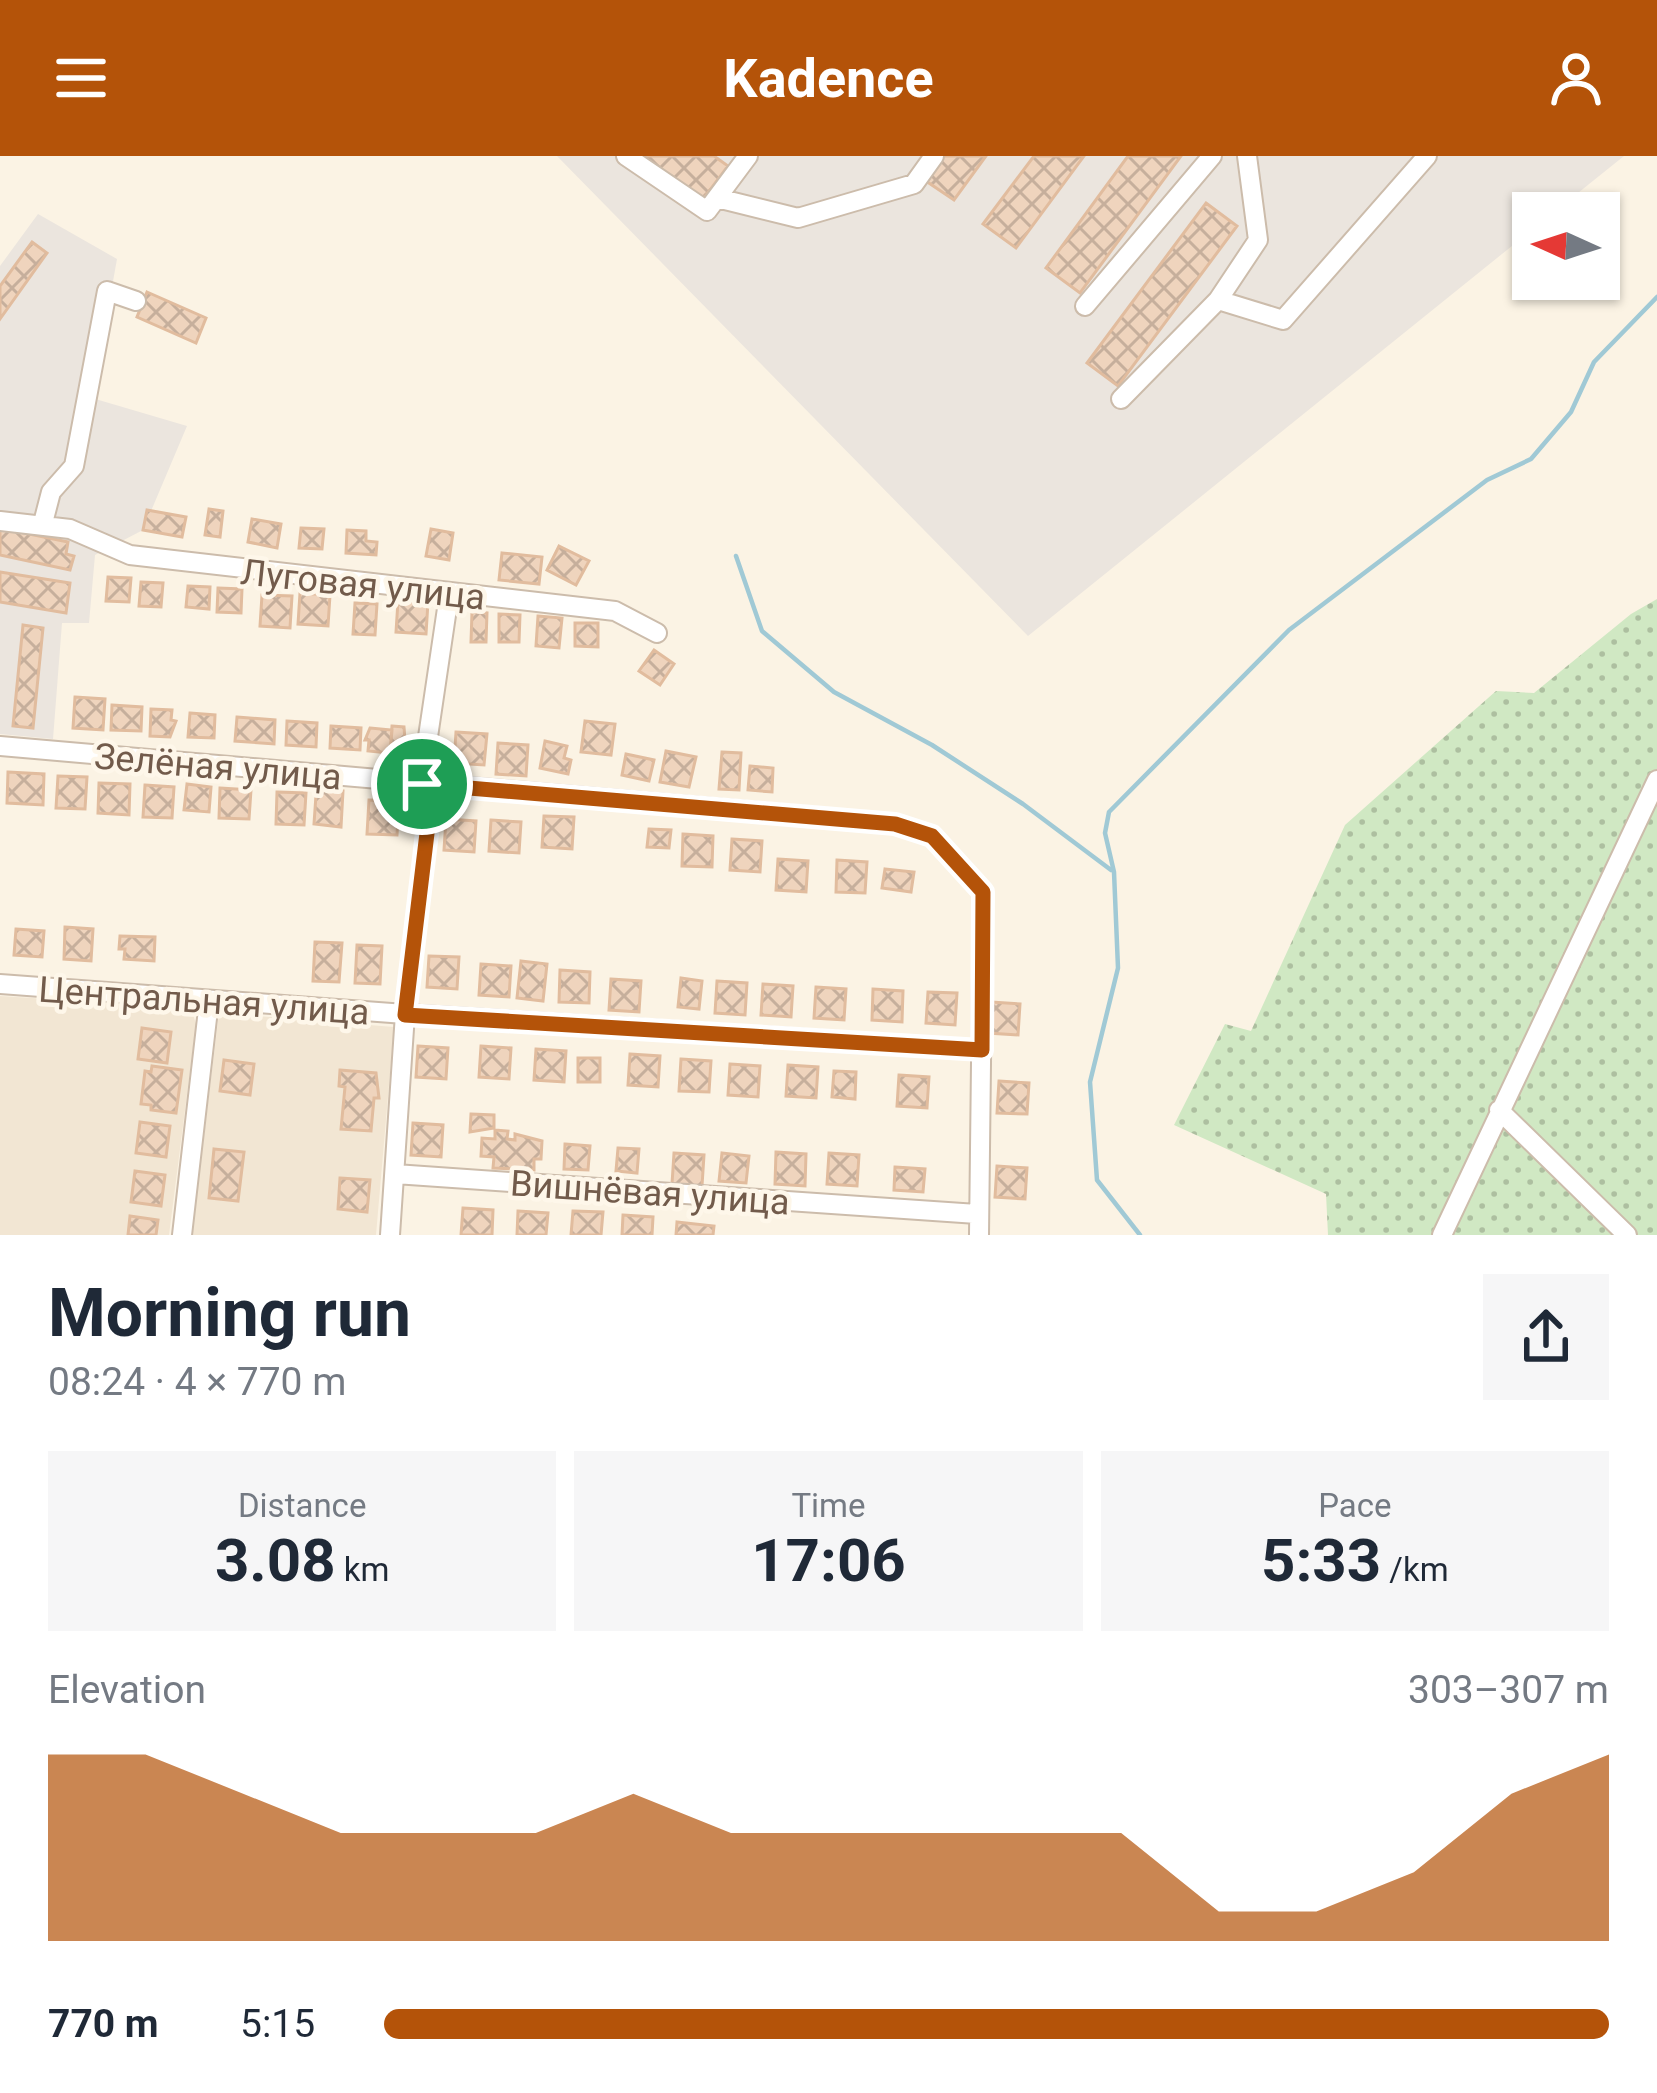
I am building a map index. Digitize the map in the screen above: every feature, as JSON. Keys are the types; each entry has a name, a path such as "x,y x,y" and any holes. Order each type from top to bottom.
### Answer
{"street":[{"path":"626,156 707,211 748,156"},
{"path":"717,198 798,218 914,184 934,156"},
{"path":"1084,306 1212,156"},
{"path":"1121,399 1218,300 1258,240 1246,156"},
{"path":"1218,300 1283,320 1427,156"},
{"path":"43,523 52,492 74,466 106,290 136,302"},
{"name":"Луговая улица","path":"0,521 70,529 130,555 615,611 657,633"},
{"path":"428,825 421,806 422,784 449,595"},
{"name":"Зелёная улица","path":"0,746 895,824 932,836 983,892 982,1050"},
{"path":"1442,1235 1657,780"},
{"path":"390,1235 405,1015 428,825 446,786"},
{"name":"Центральная улица","path":"0,985 982,1050"},
{"path":"182,1235 209,1001"},
{"path":"979,1235 982,1050"},
{"path":"1499,1110 1627,1235"},
{"name":"Вишнёвая улица","path":"394,1174 977,1214"}],"shaded area":[{"path":"557,156 1624,156 1579,192 1512,192 1512,246 1028,636"},
{"path":"38,214 117,259 92,398 187,426 143,530 95,555 89,623 62,623 53,739 0,734 0,266"},
{"path":"0,996 191,1008 196,1024 169,1235 0,1235"},
{"path":"219,1013 394,1027 376,1235 192,1235"}],"green space":[{"path":"1657,599 1657,1235 1328,1235 1326,1194 1174,1125 1225,1024 1251,1031 1345,825 1496,691 1534,693 1631,614"}],"building":[{"path":"640,156 714,156 728,166 701,202"},
{"path":"939,156 986,156 954,200 923,179"},
{"path":"1034,156 1084,156 1016,248 983,224"},
{"path":"1128,156 1181,156 1080,293 1046,268"},
{"path":"1206,203 1237,226 1118,386 1087,363"},
{"path":"32,242 47,253 0,319 0,286"},
{"path":"147,292 206,318 196,343 137,317"},
{"path":"209,509 223,511 220,537 205,535"},
{"path":"147,510 186,517 182,537 143,530"},
{"path":"252,519 281,524 277,548 248,542"},
{"path":"0,528 68,542 66,554 74,556 70,570 0,555"},
{"path":"301,528 324,529 322,549 299,548"},
{"path":"431,529 453,533 449,560 426,556"},
{"path":"347,530 366,531 366,541 377,542 376,555 346,553"},
{"path":"559,546 589,561 576,585 547,570"},
{"path":"502,553 542,557 539,584 499,580"},
{"path":"0,572 70,583 66,613 0,602"},
{"path":"108,577 131,578 129,602 106,601"},
{"path":"141,582 163,583 161,607 139,606"},
{"path":"188,586 210,587 209,609 186,607"},
{"path":"218,588 242,589 241,613 217,612"},
{"path":"300,593 330,595 328,626 298,624"},
{"path":"262,595 292,596 290,628 260,626"},
{"path":"398,601 428,602 426,634 396,632"},
{"path":"355,603 377,604 375,635 353,634"},
{"path":"472,612 487,613 486,642 471,642"},
{"path":"499,614 520,615 519,642 499,642"},
{"path":"538,616 562,618 559,648 536,646"},
{"path":"575,623 598,623 598,647 575,646"},
{"path":"23,625 43,628 33,728 13,726"},
{"path":"654,650 674,664 660,685 639,671"},
{"path":"75,697 105,699 103,730 73,728"},
{"path":"112,705 142,707 141,731 111,730"},
{"path":"151,709 172,710 171,720 176,721 170,737 150,736"},
{"path":"190,713 215,715 214,738 188,737"},
{"path":"237,717 275,720 274,744 235,741"},
{"path":"287,721 317,723 316,747 286,745"},
{"path":"585,721 615,724 611,755 581,752"},
{"path":"331,726 361,728 360,750 330,748"},
{"path":"392,726 404,727 406,754 390,754"},
{"path":"370,728 392,730 390,753 368,751 369,740 365,740"},
{"path":"456,732 487,734 484,765 454,763"},
{"path":"545,741 567,746 568,774 540,768"},
{"path":"498,743 528,745 526,776 496,774"},
{"path":"666,751 696,757 689,787 660,782"},
{"path":"722,752 741,753 739,790 719,789"},
{"path":"626,754 654,760 649,781 622,775"},
{"path":"750,766 773,768 772,792 748,790"},
{"path":"8,772 44,774 43,805 7,803"},
{"path":"58,776 87,777 85,809 56,808"},
{"path":"99,783 130,784 129,815 98,813"},
{"path":"187,784 211,787 209,812 184,810"},
{"path":"145,785 174,787 172,818 143,817"},
{"path":"220,788 251,790 249,819 219,818"},
{"path":"322,790 343,791 341,827 314,824 316,795"},
{"path":"277,792 306,793 304,825 276,824"},
{"path":"369,800 399,801 397,835 367,834"},
{"path":"544,816 574,817 572,849 542,847"},
{"path":"446,819 476,821 474,852 444,850"},
{"path":"491,820 521,822 519,853 489,851"},
{"path":"649,829 671,830 669,848 647,847"},
{"path":"683,834 713,836 712,867 682,866"},
{"path":"732,839 762,841 760,872 730,870"},
{"path":"778,859 808,861 806,892 776,890"},
{"path":"837,860 867,862 865,893 836,892"},
{"path":"885,869 914,872 911,892 882,888"},
{"path":"65,927 93,929 91,961 64,959"},
{"path":"16,929 44,931 42,957 14,955"},
{"path":"120,936 155,937 154,961 124,959"},
{"path":"315,942 342,943 339,982 313,981"},
{"path":"357,945 382,946 380,984 355,983"},
{"path":"429,956 459,957 457,989 427,987"},
{"path":"521,961 547,964 543,1001 517,998"},
{"path":"481,964 511,966 509,997 479,995"},
{"path":"560,970 590,972 589,1003 559,1002"},
{"path":"681,978 702,981 699,1009 678,1007"},
{"path":"611,979 641,981 639,1012 609,1010"},
{"path":"717,981 747,983 745,1015 715,1013"},
{"path":"763,984 793,986 791,1017 761,1015"},
{"path":"816,987 846,989 844,1020 814,1018"},
{"path":"873,989 903,991 902,1022 872,1020"},
{"path":"928,992 957,993 955,1025 926,1023"},
{"path":"991,1002 1020,1004 1018,1035 988,1033"},
{"path":"142,1028 171,1032 167,1063 138,1059"},
{"path":"418,1046 448,1048 446,1079 416,1077"},
{"path":"481,1046 511,1048 509,1079 479,1077"},
{"path":"536,1049 566,1051 564,1082 534,1080"},
{"path":"630,1054 660,1056 658,1087 628,1085"},
{"path":"578,1058 600,1058 600,1082 578,1082"},
{"path":"681,1059 711,1061 709,1092 679,1091"},
{"path":"224,1060 254,1064 250,1095 220,1091"},
{"path":"730,1064 760,1066 758,1097 728,1095"},
{"path":"788,1065 818,1067 816,1098 786,1096"},
{"path":"152,1066 182,1070 176,1113 141,1104 145,1071 151,1072"},
{"path":"340,1070 376,1073 379,1098 374,1098 371,1131 341,1129 345,1087 339,1086"},
{"path":"834,1071 856,1072 855,1099 832,1097"},
{"path":"899,1075 929,1077 927,1108 897,1106"},
{"path":"999,1081 1029,1083 1027,1114 997,1113"},
{"path":"471,1114 494,1115 494,1128 470,1132"},
{"path":"140,1122 170,1126 166,1157 136,1153"},
{"path":"413,1123 443,1125 441,1157 411,1155"},
{"path":"495,1130 508,1131 507,1139 515,1140 515,1134 542,1141 541,1159 534,1159 534,1170 493,1168 494,1157 481,1156 482,1138 495,1139"},
{"path":"565,1144 590,1146 588,1170 564,1169"},
{"path":"618,1148 639,1149 637,1173 616,1171"},
{"path":"214,1149 244,1152 238,1201 209,1198"},
{"path":"776,1152 806,1154 805,1186 775,1184"},
{"path":"674,1153 704,1155 702,1186 672,1184"},
{"path":"722,1153 749,1156 746,1183 719,1181"},
{"path":"829,1153 859,1155 857,1186 827,1184"},
{"path":"997,1166 1027,1168 1025,1199 995,1197"},
{"path":"895,1167 925,1169 923,1192 894,1190"},
{"path":"135,1171 165,1175 161,1206 131,1202"},
{"path":"340,1178 370,1180 367,1212 338,1209"},
{"path":"463,1208 493,1210 492,1235 461,1235"},
{"path":"518,1211 548,1213 546,1235 517,1235"},
{"path":"573,1211 603,1212 601,1235 571,1235"},
{"path":"623,1215 653,1217 652,1235 622,1235"},
{"path":"130,1216 158,1220 156,1235 128,1235"},
{"path":"677,1222 714,1226 713,1235 676,1235"}],"waterway":[{"path":"1140,1235 1097,1180 1090,1082 1118,968 1114,872 1105,833 1109,812 1289,630 1487,480 1531,459 1571,412 1594,362 1657,297"},
{"path":"736,556 762,631 834,692 932,745 1023,804 1111,870"}],"route":[{"path":"422,784 895,824 932,836 983,892 982,1050 405,1015 428,825 421,806 422,784"}]}
